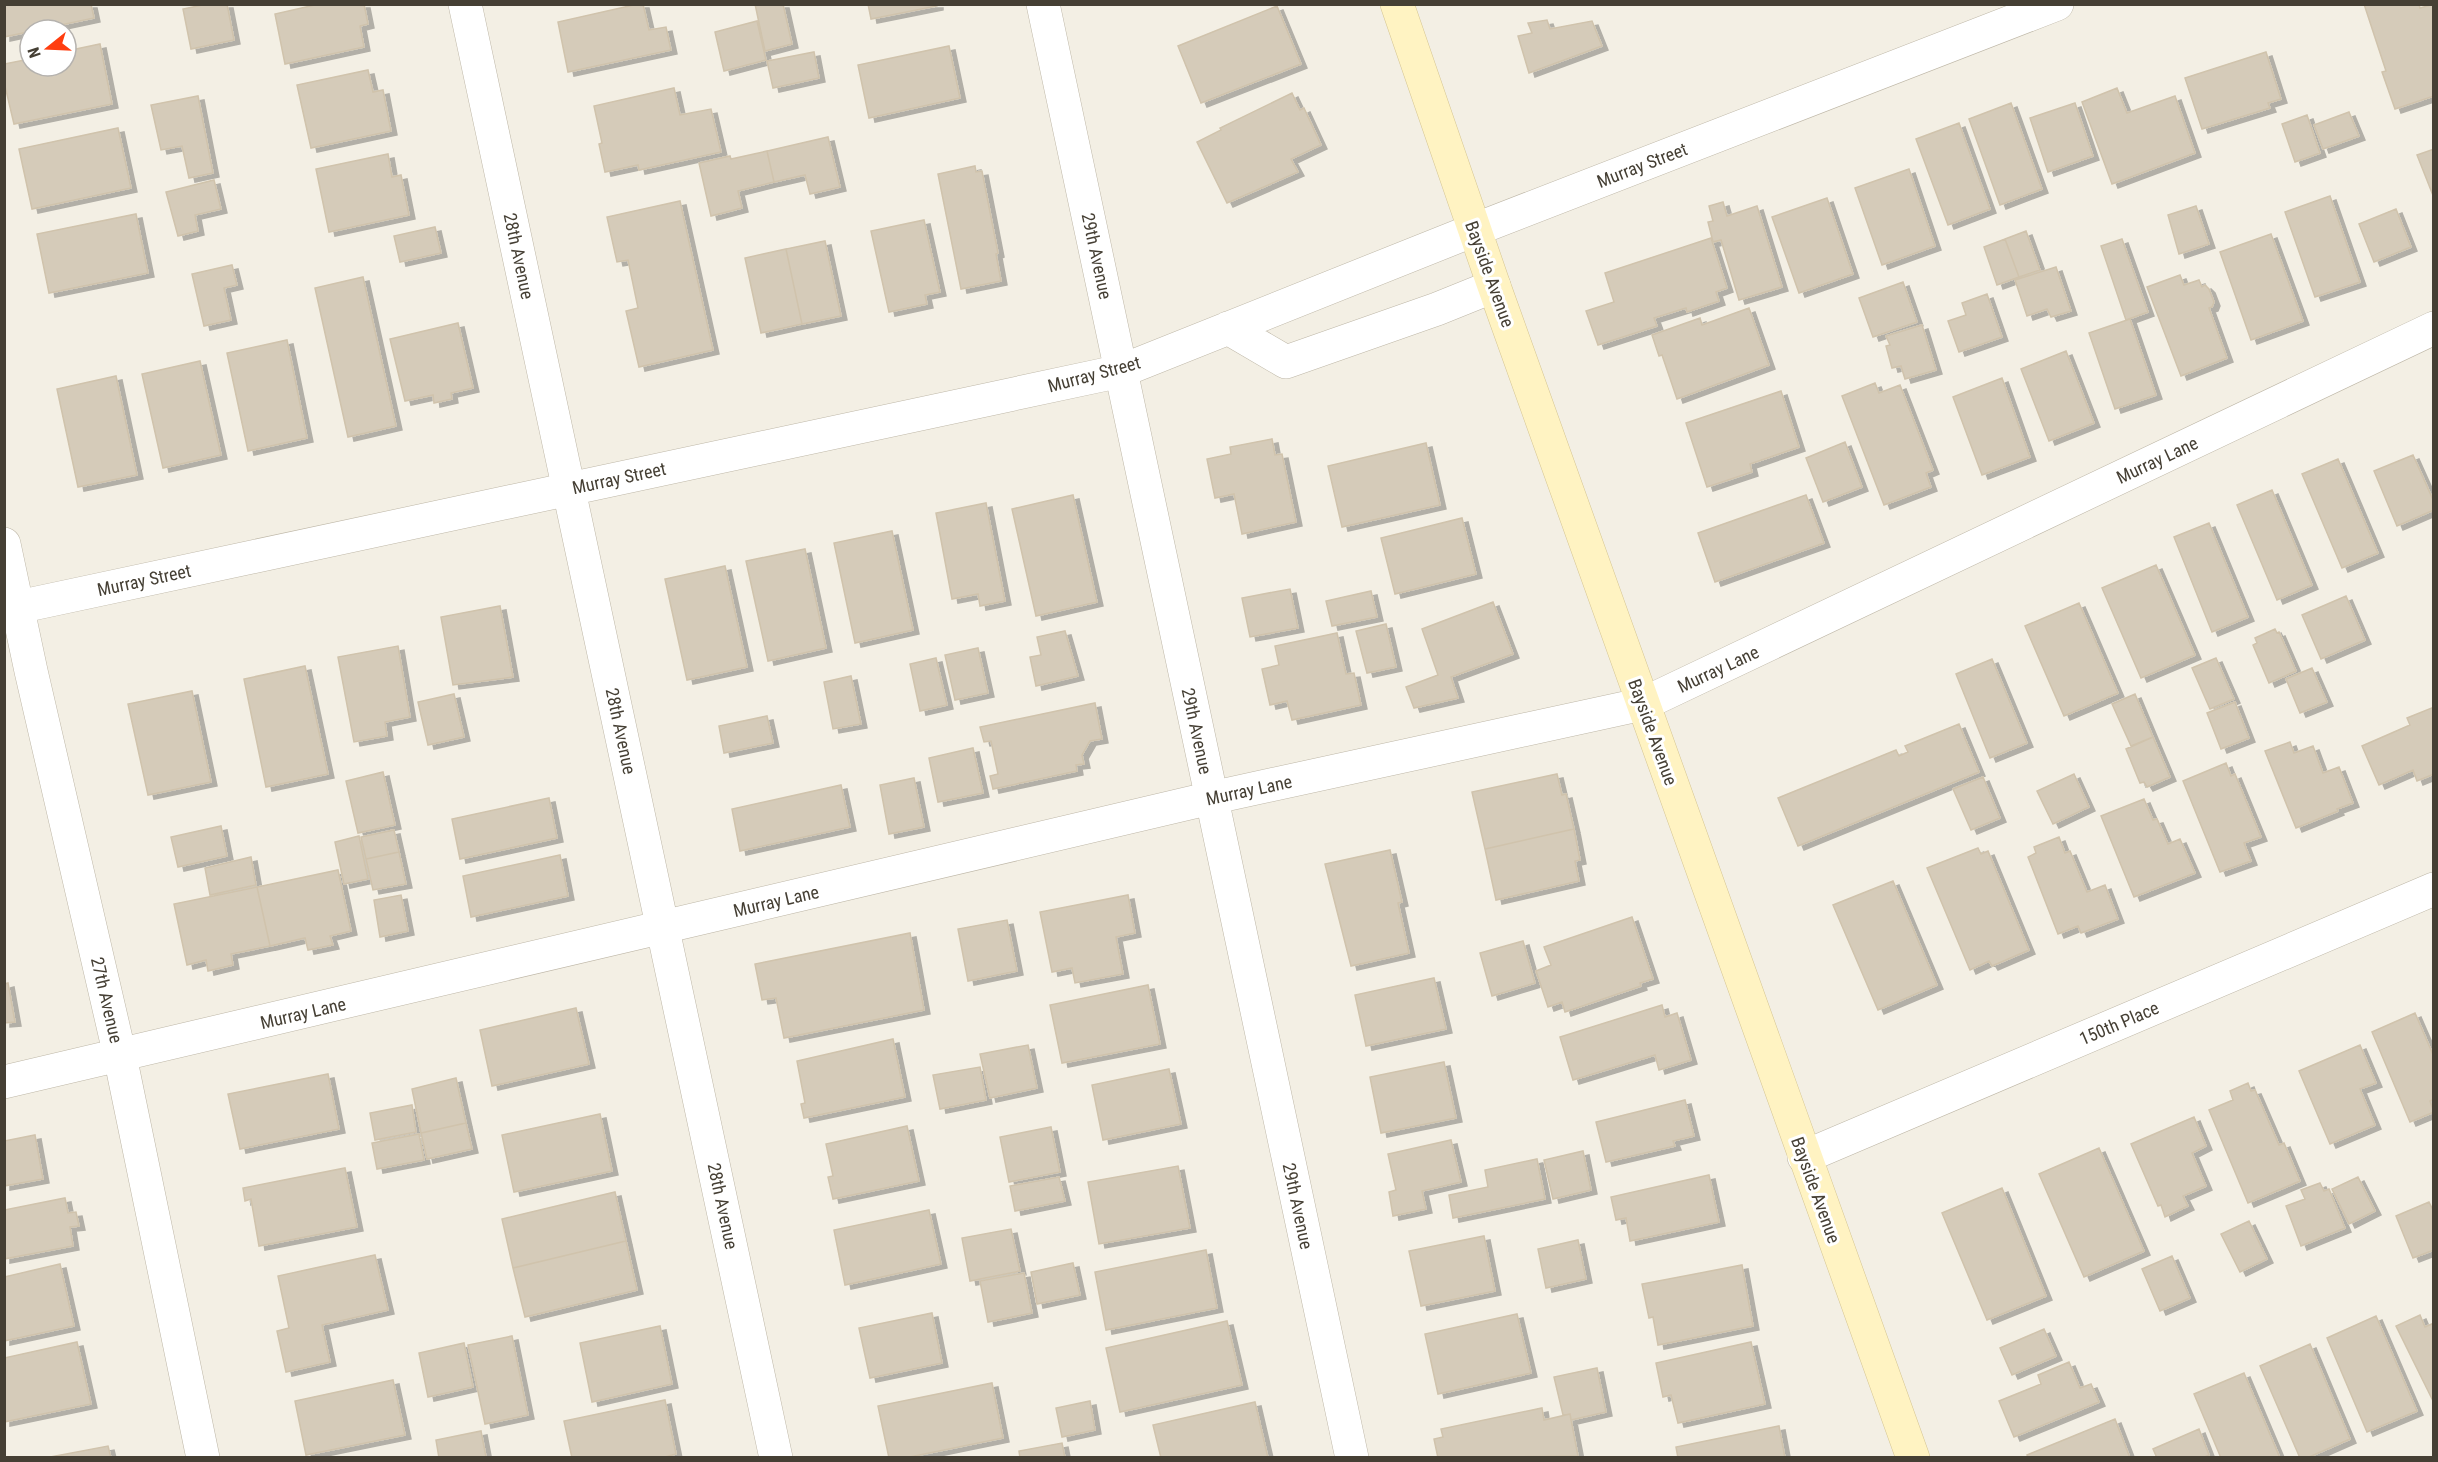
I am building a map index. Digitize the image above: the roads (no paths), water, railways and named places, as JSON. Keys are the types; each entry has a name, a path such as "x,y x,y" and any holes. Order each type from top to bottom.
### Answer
{"street":[{"name":"28th Avenue","path":"465,4 776,1458"},
{"name":"29th Avenue","path":"1043,4 1352,1458"},
{"name":"Bayside Avenue","path":"1397,4 1474,230 1913,1458"},
{"name":"Murray Street","path":"11,608 1121,371 1474,230 2056,4"},
{"path":"1228,328 1286,362 1437,309 1494,286"},
{"name":"Murray Lane","path":"4,1082 1211,798 1644,704 2433,328"},
{"name":"27th Avenue","path":"4,544 11,608 120,1056 203,1458"},
{"name":"150th Place","path":"1804,1157 2433,890"}]}
